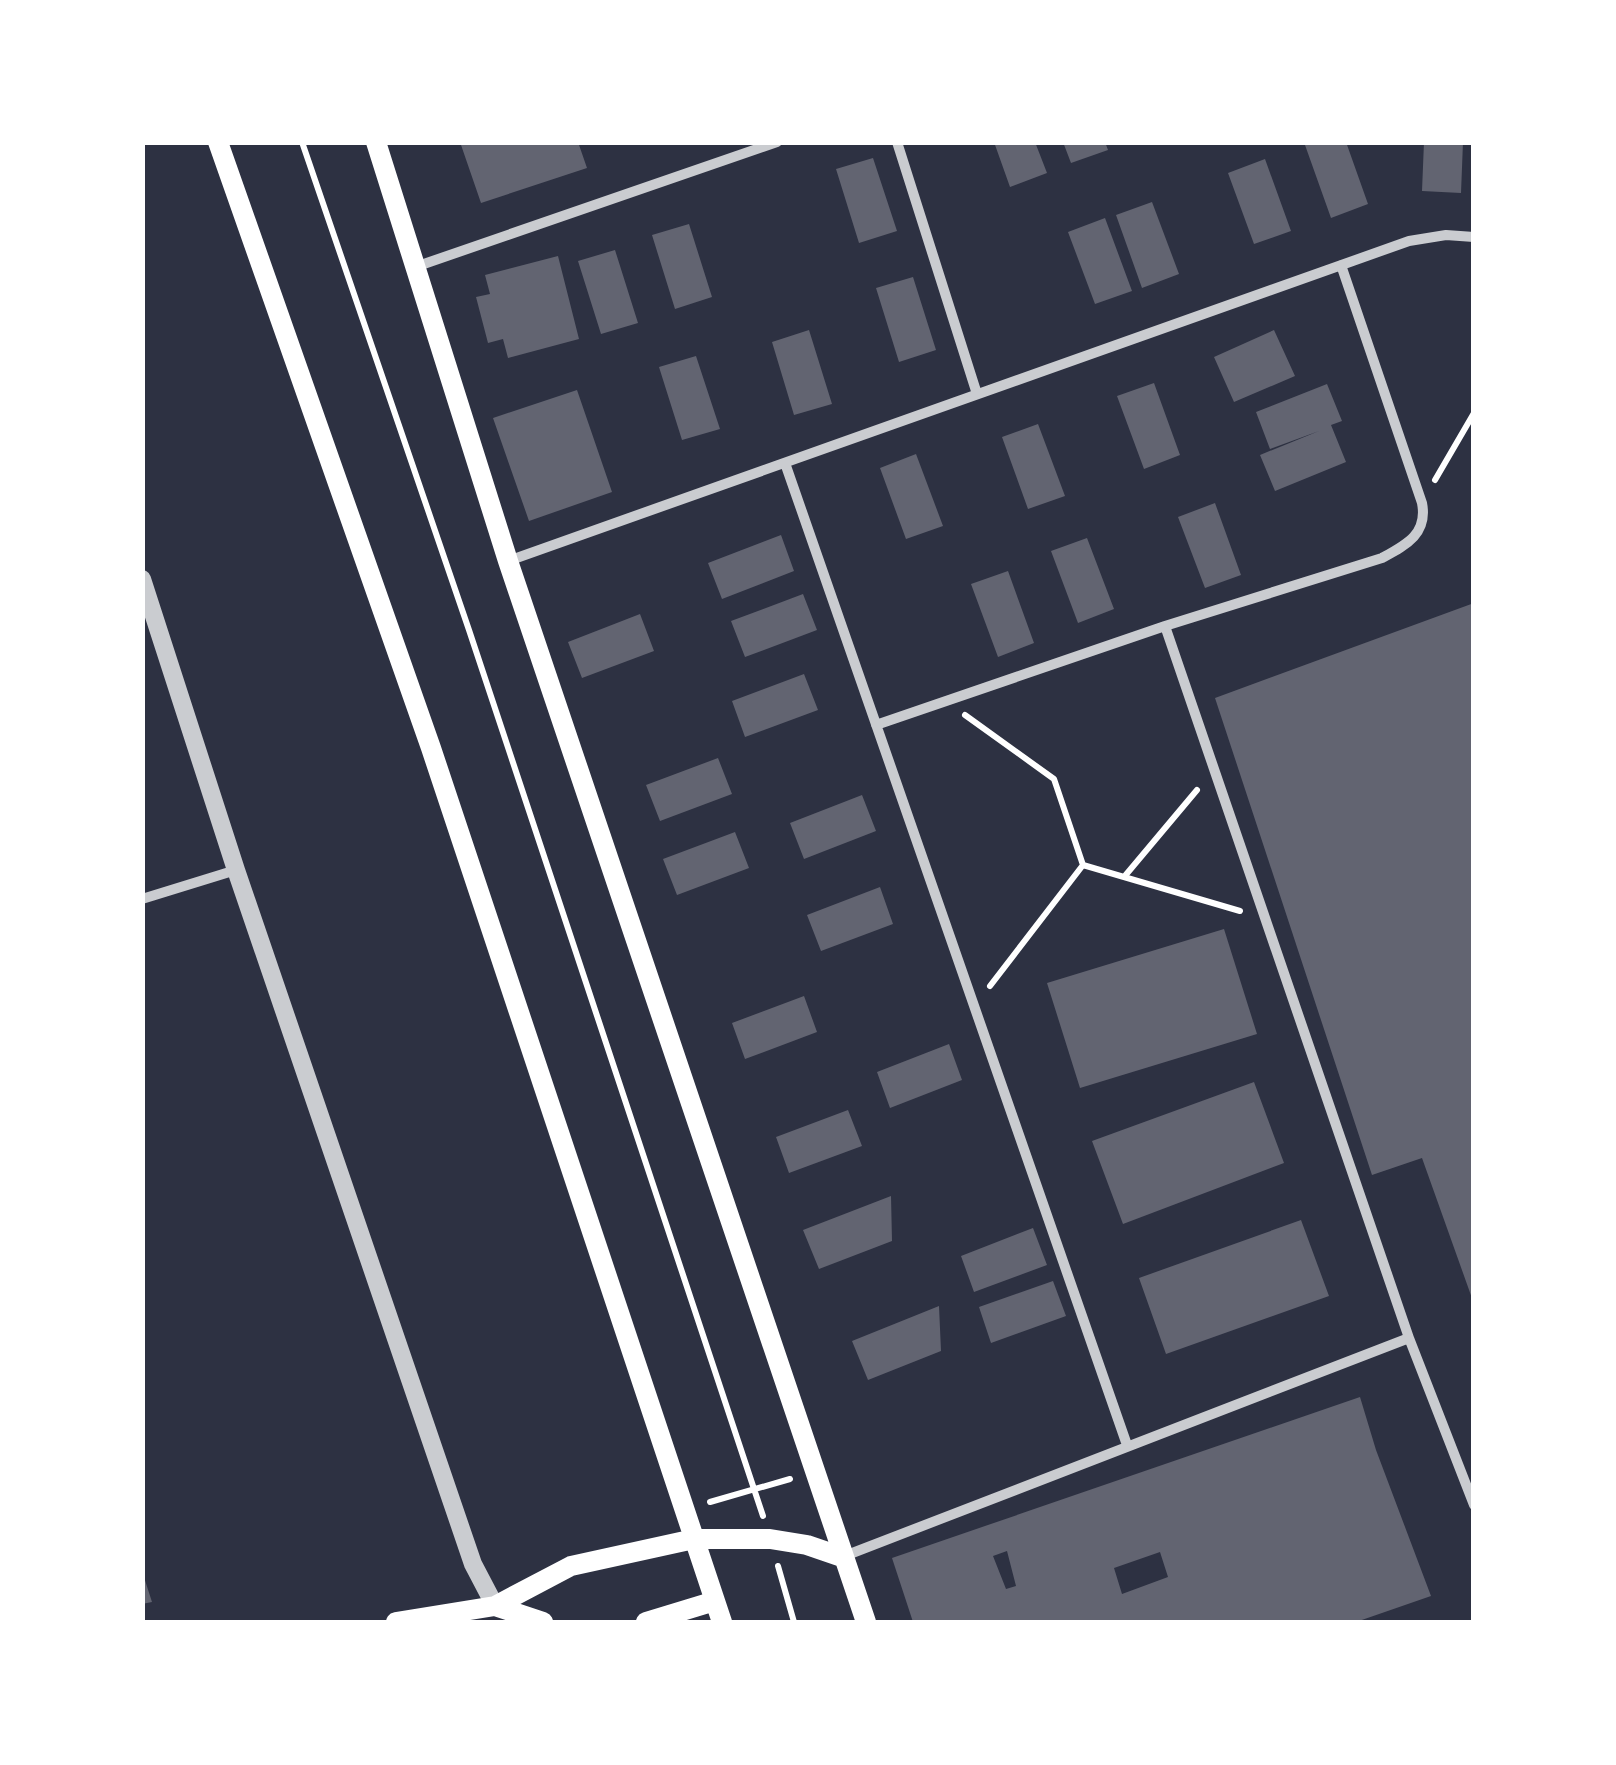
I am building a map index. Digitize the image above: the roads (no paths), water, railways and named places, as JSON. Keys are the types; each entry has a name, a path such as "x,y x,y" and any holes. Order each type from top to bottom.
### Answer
{"main road":[{"path":"218,142 432,748 722,1622"},
{"path":"376,142 508,561 866,1622"},
{"path":"396,1622 494,1606 571,1566 694,1539 770,1539 807,1545 842,1557"},
{"path":"646,1622 714,1601"},
{"path":"494,1606 543,1622"}],"street":[{"path":"418,266 777,142"},
{"path":"897,142 978,394"},
{"path":"508,561 1409,240 1446,235 1474,237"},
{"path":"876,725 1165,626 1382,558 1409,543 1425,518 1422,503 1341,265"},
{"path":"785,462 1127,1445"},
{"path":"142,579 236,870 473,1564 494,1606"},
{"path":"1165,626 1409,1338 1474,1505"},
{"path":"142,899 236,870"},
{"path":"842,1557 1409,1338"}]}
